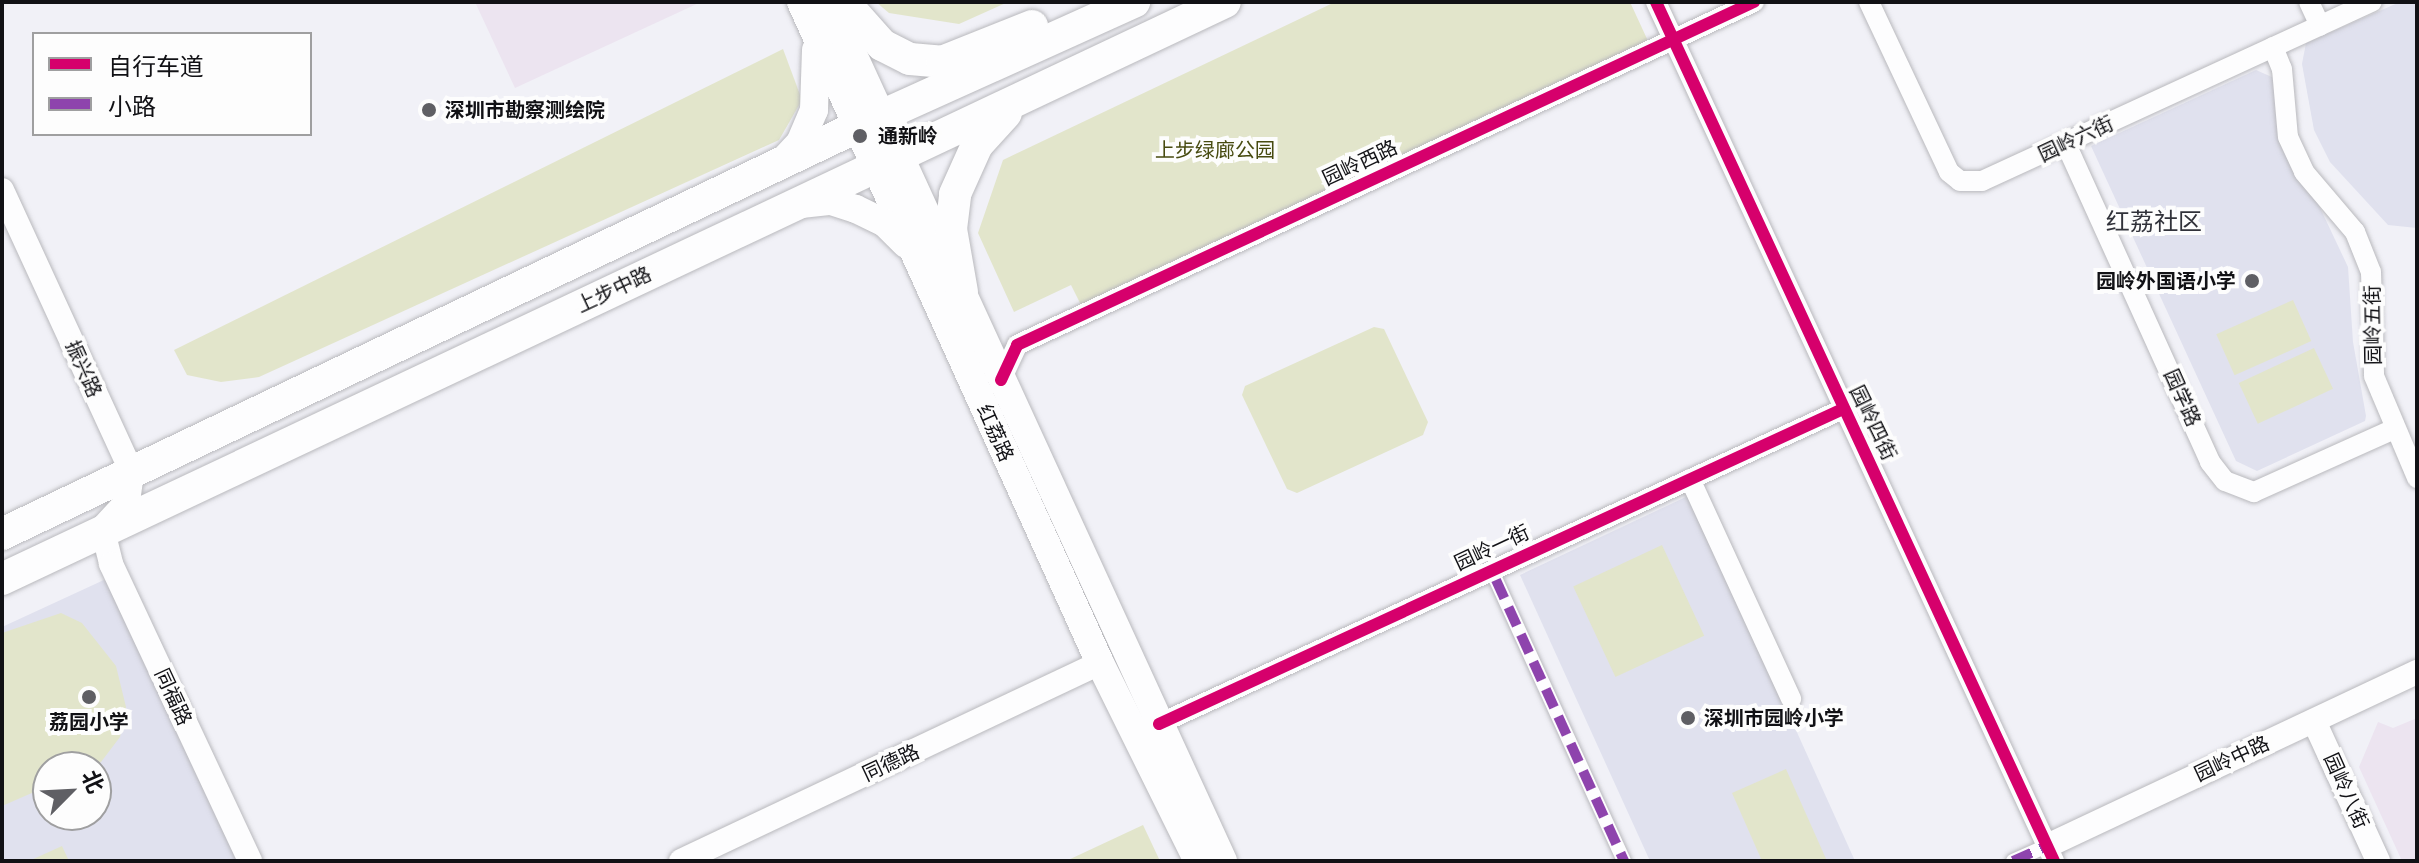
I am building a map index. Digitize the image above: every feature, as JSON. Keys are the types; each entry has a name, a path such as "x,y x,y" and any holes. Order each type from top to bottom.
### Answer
{"main road":[{"name":"红荔路","path":"801,2 813,29 870,121"},
{"name":"红荔路","path":"829,2 929,282 1100,663 1198,861"},
{"path":"844,2 882,45 910,59 942,62 1044,21 1126,6"},
{"name":"上步中路","path":"2,579 1225,2"},
{"path":"2,534 870,121 1126,6"},
{"path":"778,165 800,143 814,110 818,71 813,29"},
{"path":"962,292 951,229 957,185 983,138 1024,99"},
{"name":"红荔路","path":"887,161 962,292 1223,861"},
{"path":"795,204 831,201 885,223 908,245 929,282"}],"street":[{"name":"园岭四街","path":"1656,2 2051,853"},
{"name":"园岭西路","path":"1001,380 1017,345 1754,2"},
{"name":"园岭六街","path":"1869,2 1949,172 1960,181 1982,181 2372,2"},
{"path":"2309,2 2320,26"},
{"name":"园岭五街","path":"2273,47 2282,69 2288,137 2304,172 2355,232 2371,272 2374,376 2417,478"},
{"name":"园学路","path":"2066,144 2210,462 2225,481 2254,492 2398,435"},
{"name":"振兴路","path":"2,190 132,473"},
{"name":"园岭一街","path":"1159,724 1843,409"},
{"path":"96,534 128,500 132,473"},
{"path":"1690,479 1791,699"},
{"name":"同福路","path":"96,534 250,861"},
{"path":"1496,580 1624,861"},
{"name":"同德路","path":"681,861 1100,663"},
{"name":"园岭中路","path":"2051,853 2417,672"},
{"name":"园岭八街","path":"2314,721 2378,861"},
{"path":"2013,861 2051,853"}],"shaded area":[{"path":"475,2 701,2 515,88"},
{"path":"2400,2 2417,2 2417,228 2388,225 2330,162 2314,130 2302,64 2306,43"},
{"name":"园岭外国语小学","path":"2256,70 2274,78 2298,161 2348,267 2353,342 2366,416 2365,421 2257,471 2236,461 2091,146"},
{"name":"深圳市园岭小学","path":"1690,495 1855,861 1650,861 1520,575"},
{"name":"荔园小学","path":"119,573 251,861 2,861 2,627"},
{"path":"2417,718 2417,861 2402,861 2359,767 2378,722 2393,728"}],"green space":[{"path":"876,2 1008,2 959,24 889,13"},
{"name":"上步绿廊公园","path":"1335,2 1630,2 1648,41 1081,305 1071,285 1014,312 978,233 1003,160"},
{"path":"783,49 802,100 779,140 259,377 221,382 187,375 174,350"},
{"path":"2293,300 2311,341 2235,375 2216,334"},
{"path":"1374,327 1384,329 1428,422 1423,435 1297,493 1287,489 1242,395 1245,386"},
{"path":"2314,348 2333,389 2258,424 2239,383"},
{"path":"1662,545 1704,636 1615,677 1573,586"},
{"path":"61,613 82,623 116,666 126,707 120,737 109,751 32,751 32,793 2,806 2,633"},
{"path":"1786,769 1827,861 1762,861 1732,793"},
{"path":"1143,825 1160,861 1066,861"},
{"path":"62,846 69,861 29,861"}],"marked path":[{"path":"1496,580 1624,861"},
{"path":"2013,861 2047,846"}],"cycle path":[{"path":"1656,2 2054,861"},
{"path":"1001,380 1017,345 1754,2"},
{"path":"1159,724 1843,409"}],"place":[{"name":"深圳市勘察测绘院","path":"429,110"},
{"name":"通新岭","path":"860,136"},
{"name":"园岭外国语小学","path":"2252,281"},
{"name":"荔园小学","path":"89,697"},
{"name":"深圳市园岭小学","path":"1688,718"}],"district":[{"name":"红荔社区","path":"2154,223"}]}
